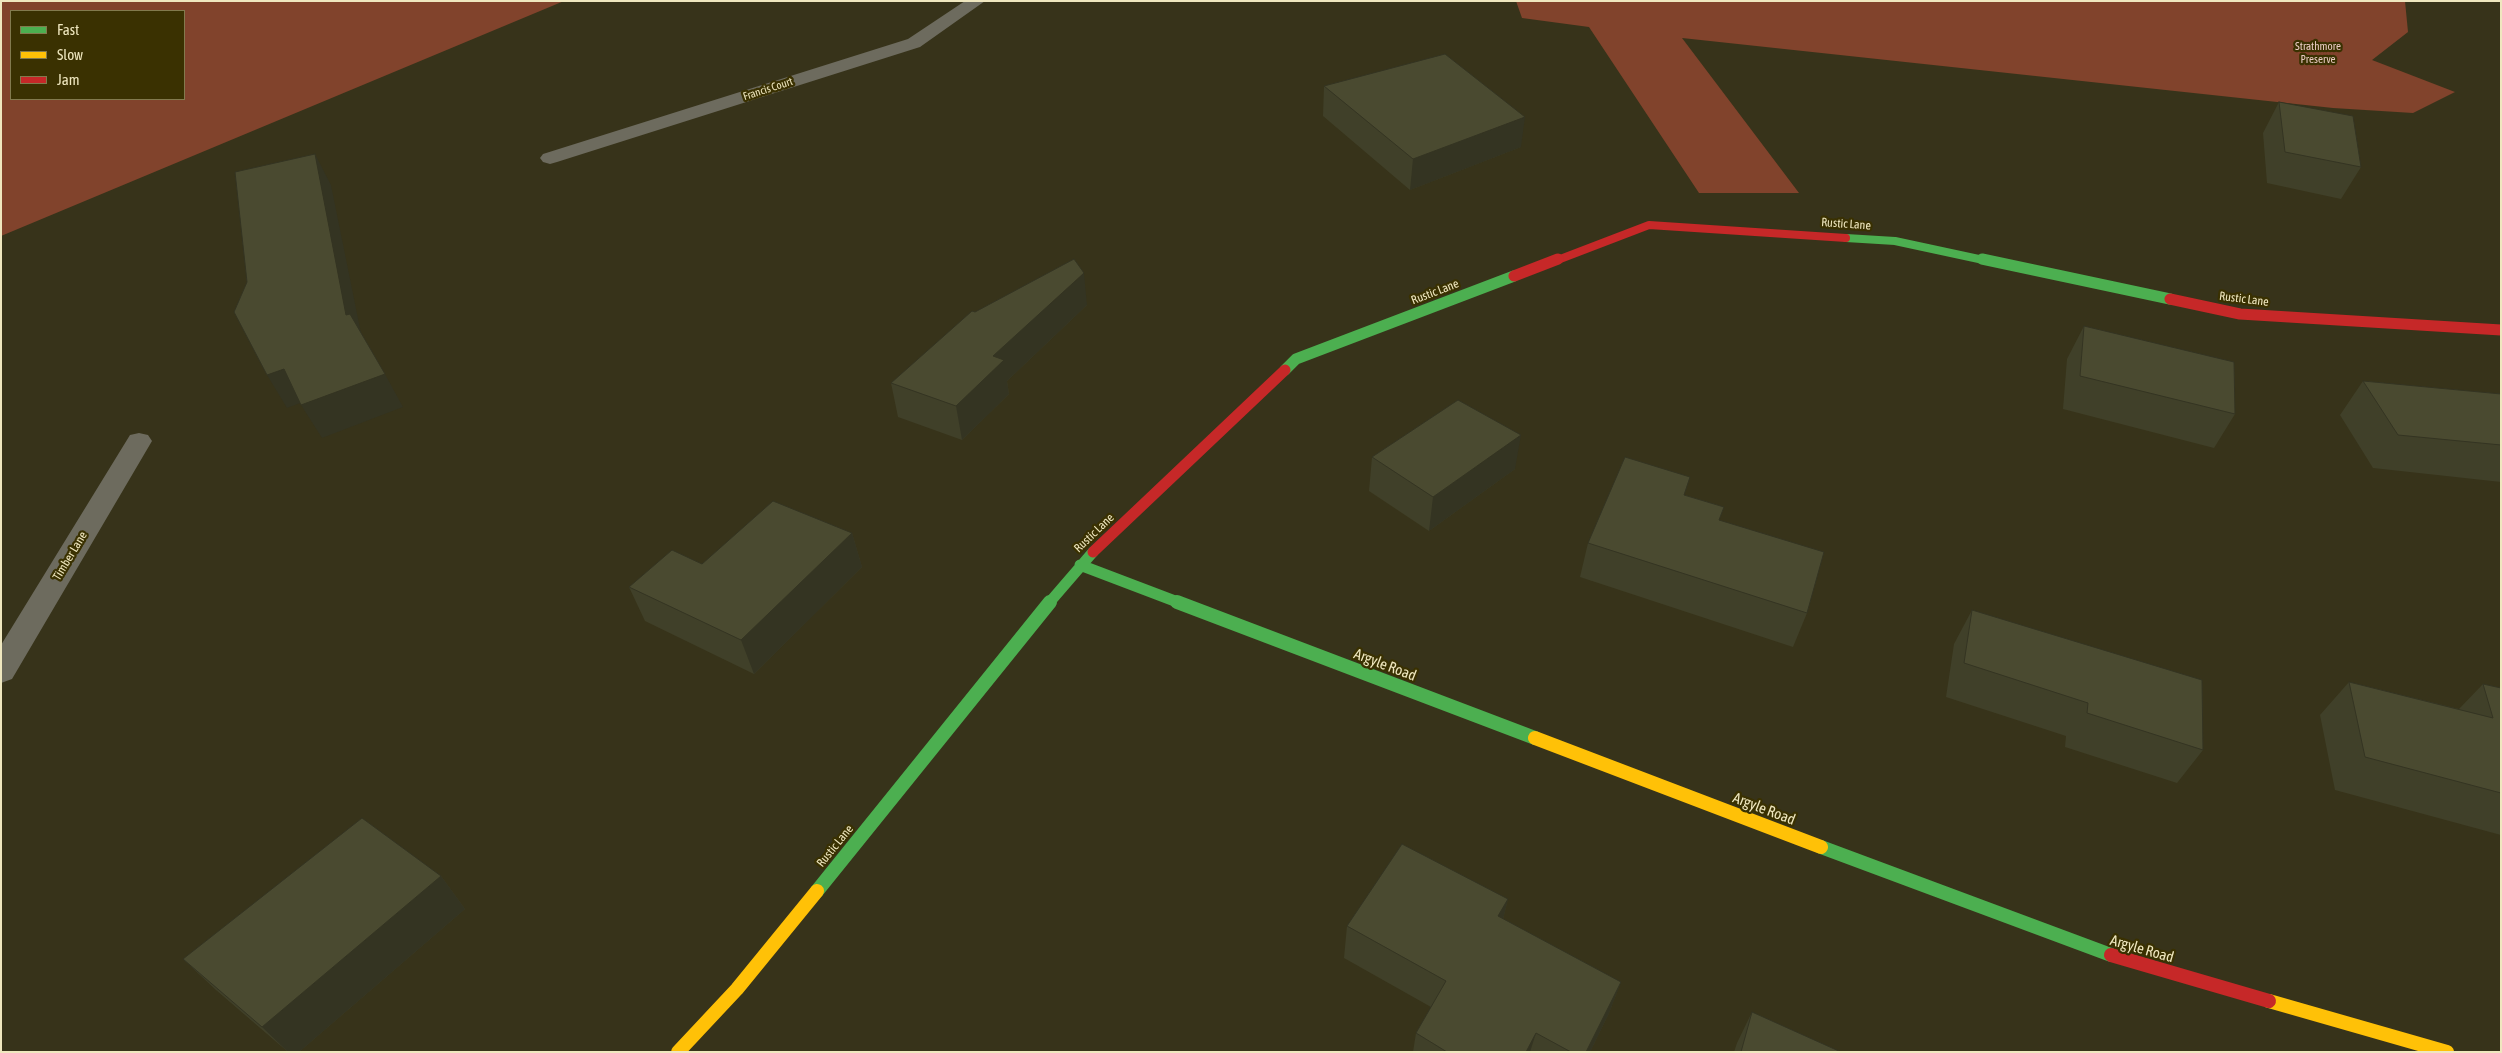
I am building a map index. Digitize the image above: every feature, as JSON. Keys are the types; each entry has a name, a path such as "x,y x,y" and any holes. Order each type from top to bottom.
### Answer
{"street":[{"name":"Francis Court","path":"550,158 914,42 977,1"},
{"name":"Rustic Lane","path":"678,1052 737,989 1080,564 1296,359 1649,225 1895,241 2240,314 2501,330"},
{"name":"Timber Lane","path":"1,671 139,441"},
{"name":"Argyle Road","path":"1080,564 2099,952 2447,1052"}],"green space":[{"path":"1,1 564,1 1,236"},
{"name":"Strathmore Preserve","path":"1516,1 2405,1 2408,32 2372,60 2455,92 2413,113 2333,108 1682,38 1799,193 1699,193 1589,27 1522,18"}],"building":[{"path":"1445,54 1525,117 1413,159 1324,86"},
{"path":"2279,102 2353,116 2361,167 2285,152"},
{"path":"315,154 346,315 350,314 385,374 301,405 284,369 267,375 234,312 247,282 235,172"},
{"path":"1074,259 1084,273 993,356 1004,360 956,406 891,383 972,311 975,312"},
{"path":"2084,326 2234,362 2235,414 2080,376"},
{"path":"2363,381 2501,394 2501,445 2398,435"},
{"path":"1458,400 1521,435 1433,497 1372,457"},
{"path":"1625,457 1690,477 1684,495 1724,507 1719,520 1824,552 1807,613 1588,543"},
{"path":"773,501 852,533 741,640 629,587 672,550 702,564"},
{"path":"1972,610 2202,680 2203,750 2087,713 2088,703 1964,663"},
{"path":"2349,682 2493,718 2483,684 2501,688 2501,793 2365,757"},
{"path":"362,818 441,876 262,1027 183,959"},
{"path":"1402,844 1508,899 1498,916 1621,982 1586,1052 1571,1052 1536,1033 1526,1052 1447,1052 1416,1033 1446,981 1347,926"},
{"path":"1752,1012 1841,1052 1741,1052"}],"traffic: fast":[{"path":"1846,238 1895,241 2170,299"},
{"path":"1285,370 1296,359 1514,276"},
{"path":"817,891 1080,565 1093,552"},
{"path":"1080,565 1535,738"},
{"path":"1821,847 2111,955"}],"traffic: slow":[{"path":"1535,738 1821,847"},
{"path":"678,1052 737,989 817,891"},
{"path":"2269,1001 2447,1052"}],"traffic: jam":[{"path":"1514,276 1649,225 1846,238"},
{"path":"2170,299 2240,314 2501,330"},
{"path":"1093,552 1285,370"},
{"path":"2111,955 2269,1001"}]}
